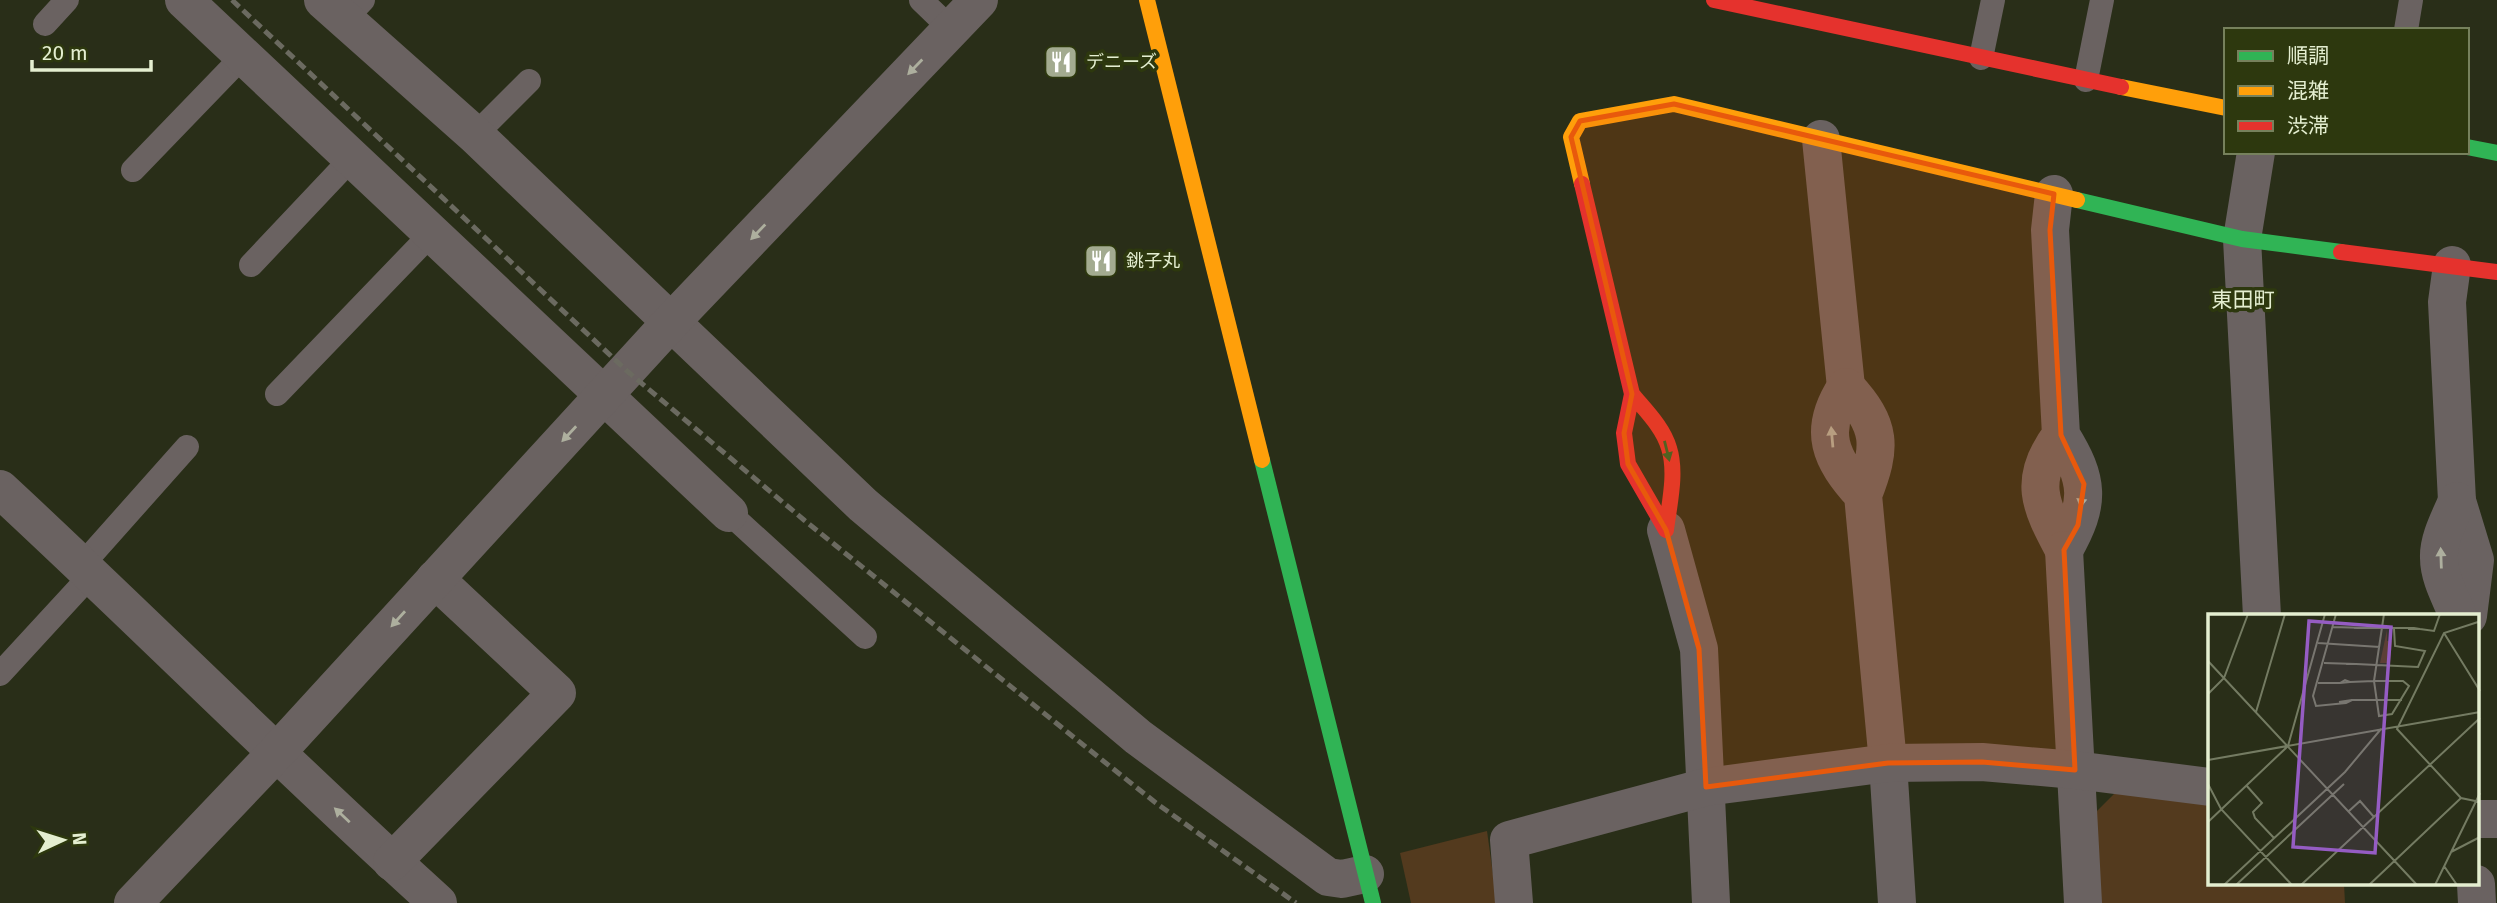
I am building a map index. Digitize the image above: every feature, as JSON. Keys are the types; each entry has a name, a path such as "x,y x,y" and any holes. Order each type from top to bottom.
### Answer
{"street":[{"path":"184,0 729,513"},
{"path":"133,903 276,754 671,322 979,0"},
{"path":"1147,0 1369,889"},
{"path":"1714,0 2224,108"},
{"path":"344,6 475,135 863,505 1138,737 1328,877 1369,889"},
{"path":"1711,903 1699,649 1666,530 1628,464 1624,433 1632,394 1572,137 1580,121 1674,104 2242,239 2497,272"},
{"path":"1821,139 1846,387 1834,405 1829,433 1835,458 1863,495 1888,763 1897,903"},
{"path":"2469,147 2497,153"},
{"path":"2256,154 2242,239 2262,614"},
{"path":"2054,194 2050,230 2061,435 2075,457 2084,484 2078,525 2064,550 2083,903"},
{"path":"2452,265 2447,302 2457,501 2475,560 2468,614"},
{"path":"1632,394 1653,420 1670,449 1670,492 1666,530"},
{"path":"0,489 276,754 438,903"},
{"path":"2457,501 2441,541 2439,559 2444,581 2457,614"},
{"path":"392,862 557,693 436,579"},
{"path":"1514,903 1509,840 1706,787 1888,763 1982,762 2075,770 2208,787"}],"lane":[{"path":"46,24 67,0"},
{"path":"921,0 951,29"},
{"path":"1981,58 1993,0"},
{"path":"2086,80 2102,0"},
{"path":"2406,28 2411,0"},
{"path":"133,170 244,55"},
{"path":"475,135 529,81"},
{"path":"251,265 352,158"},
{"path":"277,394 432,233"},
{"path":"0,674 187,447"},
{"path":"729,513 865,637"}],"highlighted area":[{"path":"1674,104 2054,194 2050,230 2061,435 2084,484 2078,525 2064,550 2075,770 1982,762 1888,763 1706,787 1699,649 1666,530 1628,464 1624,433 1632,394 1571,137 1580,121"}],"shaded area":[{"path":"2116,792 2208,803 2208,886 2344,886 2345,903 2098,903 2093,815"},
{"path":"1487,831 1497,903 1411,903 1400,853"}],"railway":[{"path":"232,0 627,371 804,520 1156,803 1296,903"}],"traffic: fast":[{"path":"2469,147 2497,153"},
{"path":"2077,200 2242,239 2341,252"},
{"path":"1262,460 1373,903"}],"traffic: slow":[{"path":"1147,0 1262,460"},
{"path":"2121,87 2224,108"},
{"path":"1582,184 1571,137 1580,121 1674,104 2077,200"}],"traffic: jam":[{"path":"1714,0 2121,87"},
{"path":"1582,184 1632,394 1624,433 1628,464 1666,530 1672,478 1669,448 1658,426 1632,394"},
{"path":"2341,252 2497,272"}],"place":[{"name":"デニーズ","path":"1061,62"},
{"name":"銚子丸","path":"1101,261"}],"district":[{"name":"東田町","path":"2243,300"}]}
